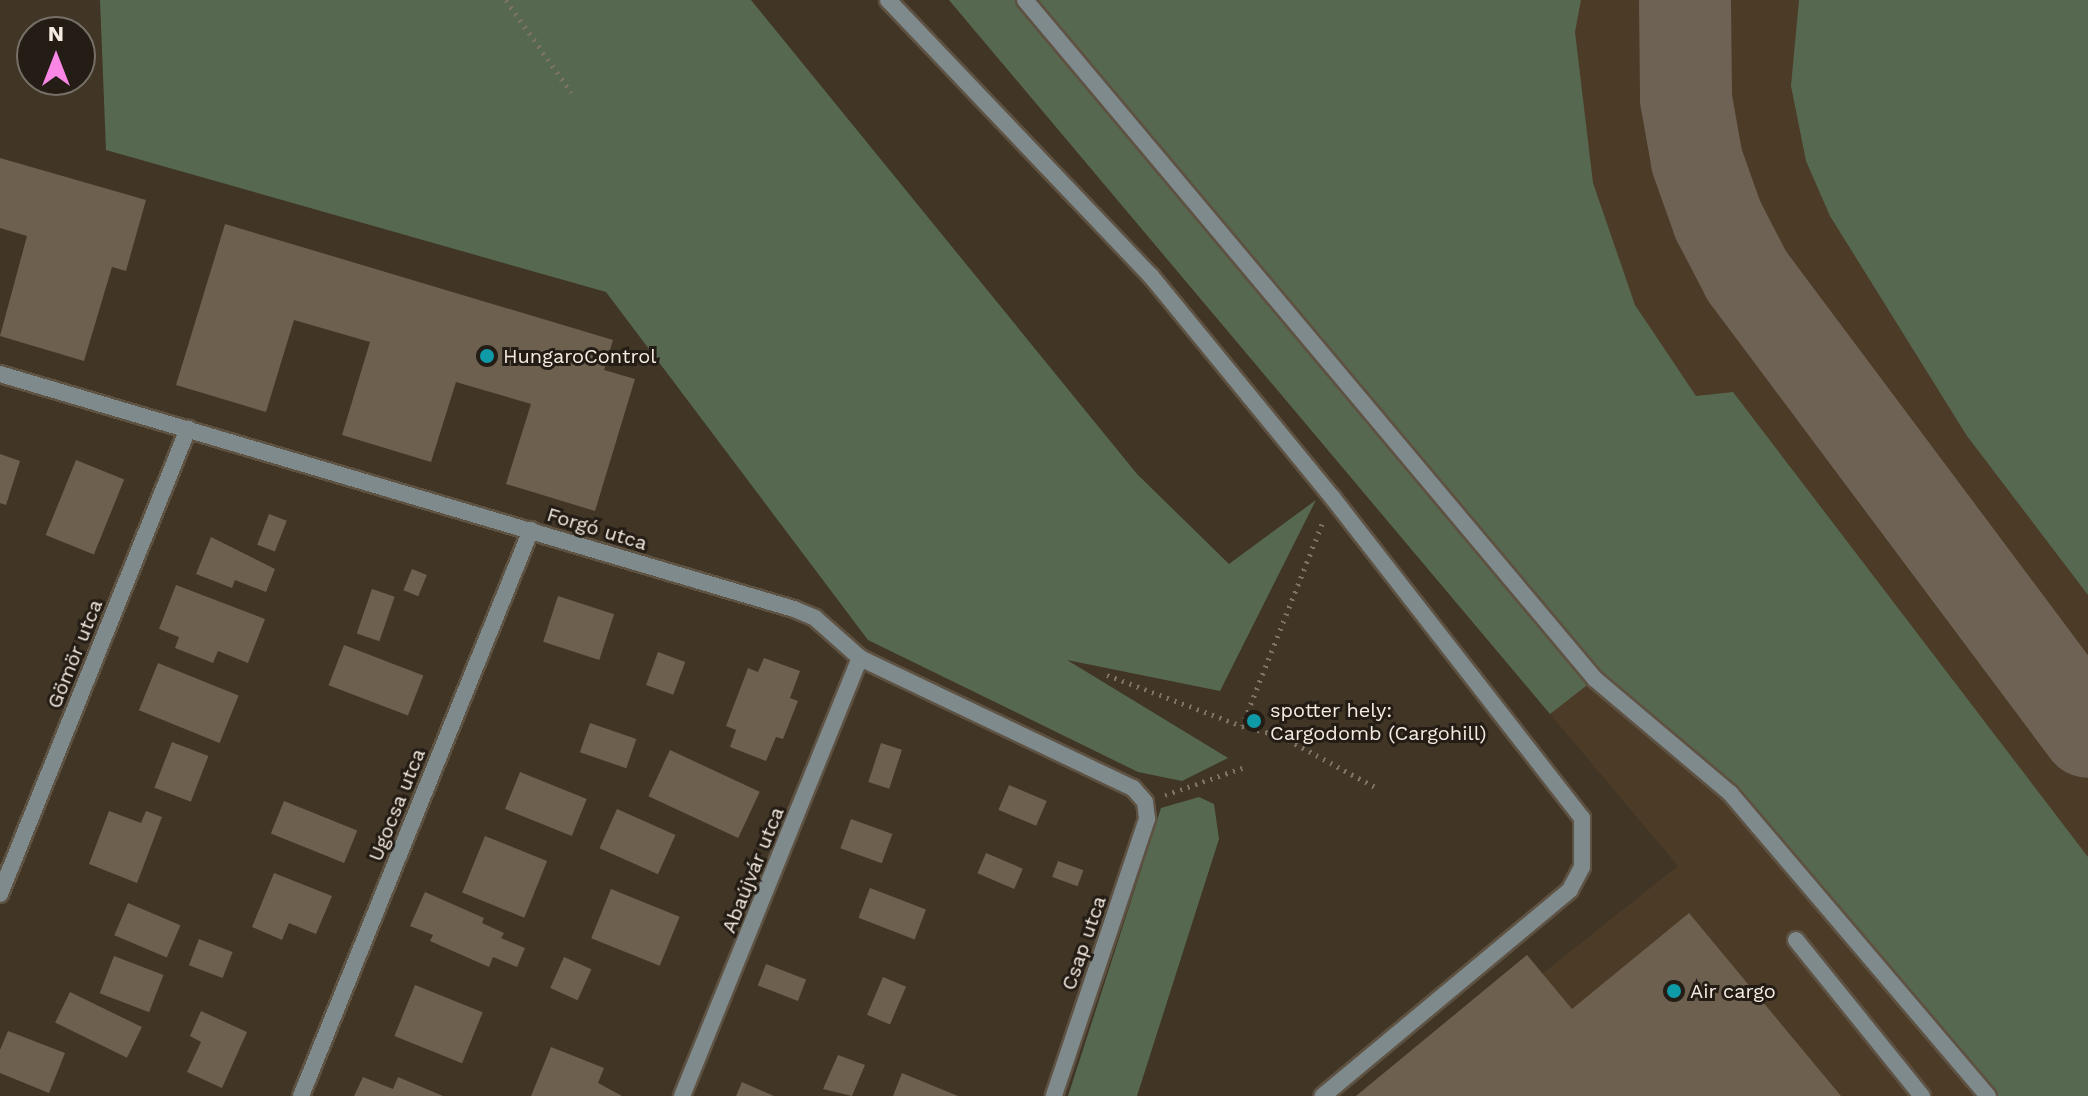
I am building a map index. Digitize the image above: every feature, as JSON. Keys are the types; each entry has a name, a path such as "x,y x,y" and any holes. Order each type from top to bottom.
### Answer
{"street":[{"path":"888,0 1151,276 1332,497 1568,794 1582,818 1585,843 1582,867 1570,890 1323,1096"},
{"path":"1025,0 1595,679 1730,793 1988,1096"},
{"name":"Forgó utca","path":"0,374 794,609 815,618 860,658 1133,788 1145,802"},
{"name":"Gömör utca","path":"0,894 188,429"},
{"name":"Ugocsa utca","path":"301,1096 531,530"},
{"name":"Abaújvár utca","path":"682,1096 860,658"},
{"name":"Csap utca","path":"1054,1096 1147,819 1145,802"},
{"path":"1796,940 1922,1096"}],"path":[{"path":"506,0 571,92"},
{"path":"1242,726 1332,497"},
{"path":"1107,675 1242,726 1281,736 1375,787"},
{"path":"1145,802 1242,768"}],"shaded area":[{"path":"949,0 2088,0 2088,1096 1356,1096 1527,955 1543,973 1678,866"}],"green space":[{"path":"100,0 751,0 1137,474 1229,564 1316,500 1220,691 1067,660 1228,758 1182,781 1138,772 868,640 606,292 106,150"},
{"path":"949,0 1581,0 1575,32 1593,183 1635,305 1696,396 1733,392 2088,857 2088,1096 1988,1096 1730,793 1595,679 1550,714"},
{"path":"1799,0 2088,0 2088,595 1967,436 1830,216 1806,161 1791,86"},
{"path":"1199,797 1214,804 1219,839 1137,1096 1068,1096 1161,808"}],"building":[{"path":"0,158 146,200 126,271 112,267 84,361 0,336 27,236 0,228"},
{"name":"HungaroControl","path":"225,224 613,340 604,370 635,379 595,511 506,484 531,404 456,382 431,462 342,435 370,342 294,320 266,412 176,385"},
{"path":"0,454 20,461 6,505 0,503"},
{"path":"76,460 124,479 94,555 46,535"},
{"path":"269,514 287,521 275,552 257,545"},
{"path":"211,537 275,569 266,592 235,580 232,588 196,574"},
{"path":"412,569 427,575 418,596 403,590"},
{"path":"176,585 265,619 248,663 218,651 213,663 175,648 179,637 159,629"},
{"path":"372,589 395,597 379,641 357,633"},
{"path":"558,596 614,614 599,660 543,642"},
{"path":"344,645 423,675 408,716 329,685"},
{"path":"658,652 685,662 673,695 646,685"},
{"path":"764,658 800,671 790,698 798,701 783,739 776,737 766,761 730,747 736,730 726,726 748,668 758,672"},
{"path":"158,663 239,696 220,743 139,710"},
{"path":"590,723 636,739 626,768 580,752"},
{"path":"172,742 208,756 191,802 154,788"},
{"path":"881,743 902,750 889,789 868,782"},
{"path":"670,750 760,792 738,838 648,796"},
{"path":"520,772 587,799 572,836 505,809"},
{"path":"1009,785 1047,801 1036,826 998,810"},
{"path":"284,801 357,831 344,863 271,833"},
{"path":"617,809 675,835 658,874 600,848"},
{"path":"109,811 141,823 146,811 162,817 137,883 89,864"},
{"path":"851,819 892,834 882,863 840,848"},
{"path":"485,836 547,861 524,918 462,893"},
{"path":"986,853 1023,869 1014,889 977,873"},
{"path":"1058,861 1083,870 1078,886 1052,877"},
{"path":"274,873 332,896 316,934 289,923 282,940 252,927"},
{"path":"870,888 926,910 915,939 859,918"},
{"path":"611,889 680,917 660,966 591,938"},
{"path":"425,892 484,918 482,923 504,933 501,938 525,948 517,967 493,957 489,967 430,941 433,935 410,926"},
{"path":"128,903 180,925 167,957 114,935"},
{"name":"Air cargo","path":"1689,913 1841,1096 1356,1096 1527,955 1572,1009"},
{"path":"199,939 233,952 223,978 189,965"},
{"path":"114,956 163,975 149,1012 100,993"},
{"path":"564,957 591,969 578,1000 550,988"},
{"path":"766,964 806,979 798,1001 758,985"},
{"path":"883,977 906,987 890,1025 867,1015"},
{"path":"415,985 483,1012 462,1063 394,1036"},
{"path":"70,992 142,1027 127,1058 55,1023"},
{"path":"201,1011 247,1032 222,1088 187,1072 201,1042 190,1036"},
{"path":"8,1031 65,1053 49,1093 0,1073 0,1050"},
{"path":"551,1047 604,1068 598,1083 622,1096 531,1096"},
{"path":"838,1055 865,1065 852,1096 823,1089"},
{"path":"902,1073 958,1096 893,1096"},
{"path":"363,1077 393,1089 398,1077 443,1096 354,1096"},
{"path":"742,1082 774,1096 736,1096"}],"taxiway":[{"path":"1685,0 1686,99 1697,161 1718,220 1747,276 2088,732"}],"place":[{"name":"HungaroControl","path":"487,356"},
{"name":"spotter hely: Cargodomb (Cargohill)","path":"1254,721"},
{"name":"Air cargo","path":"1674,991"}]}
